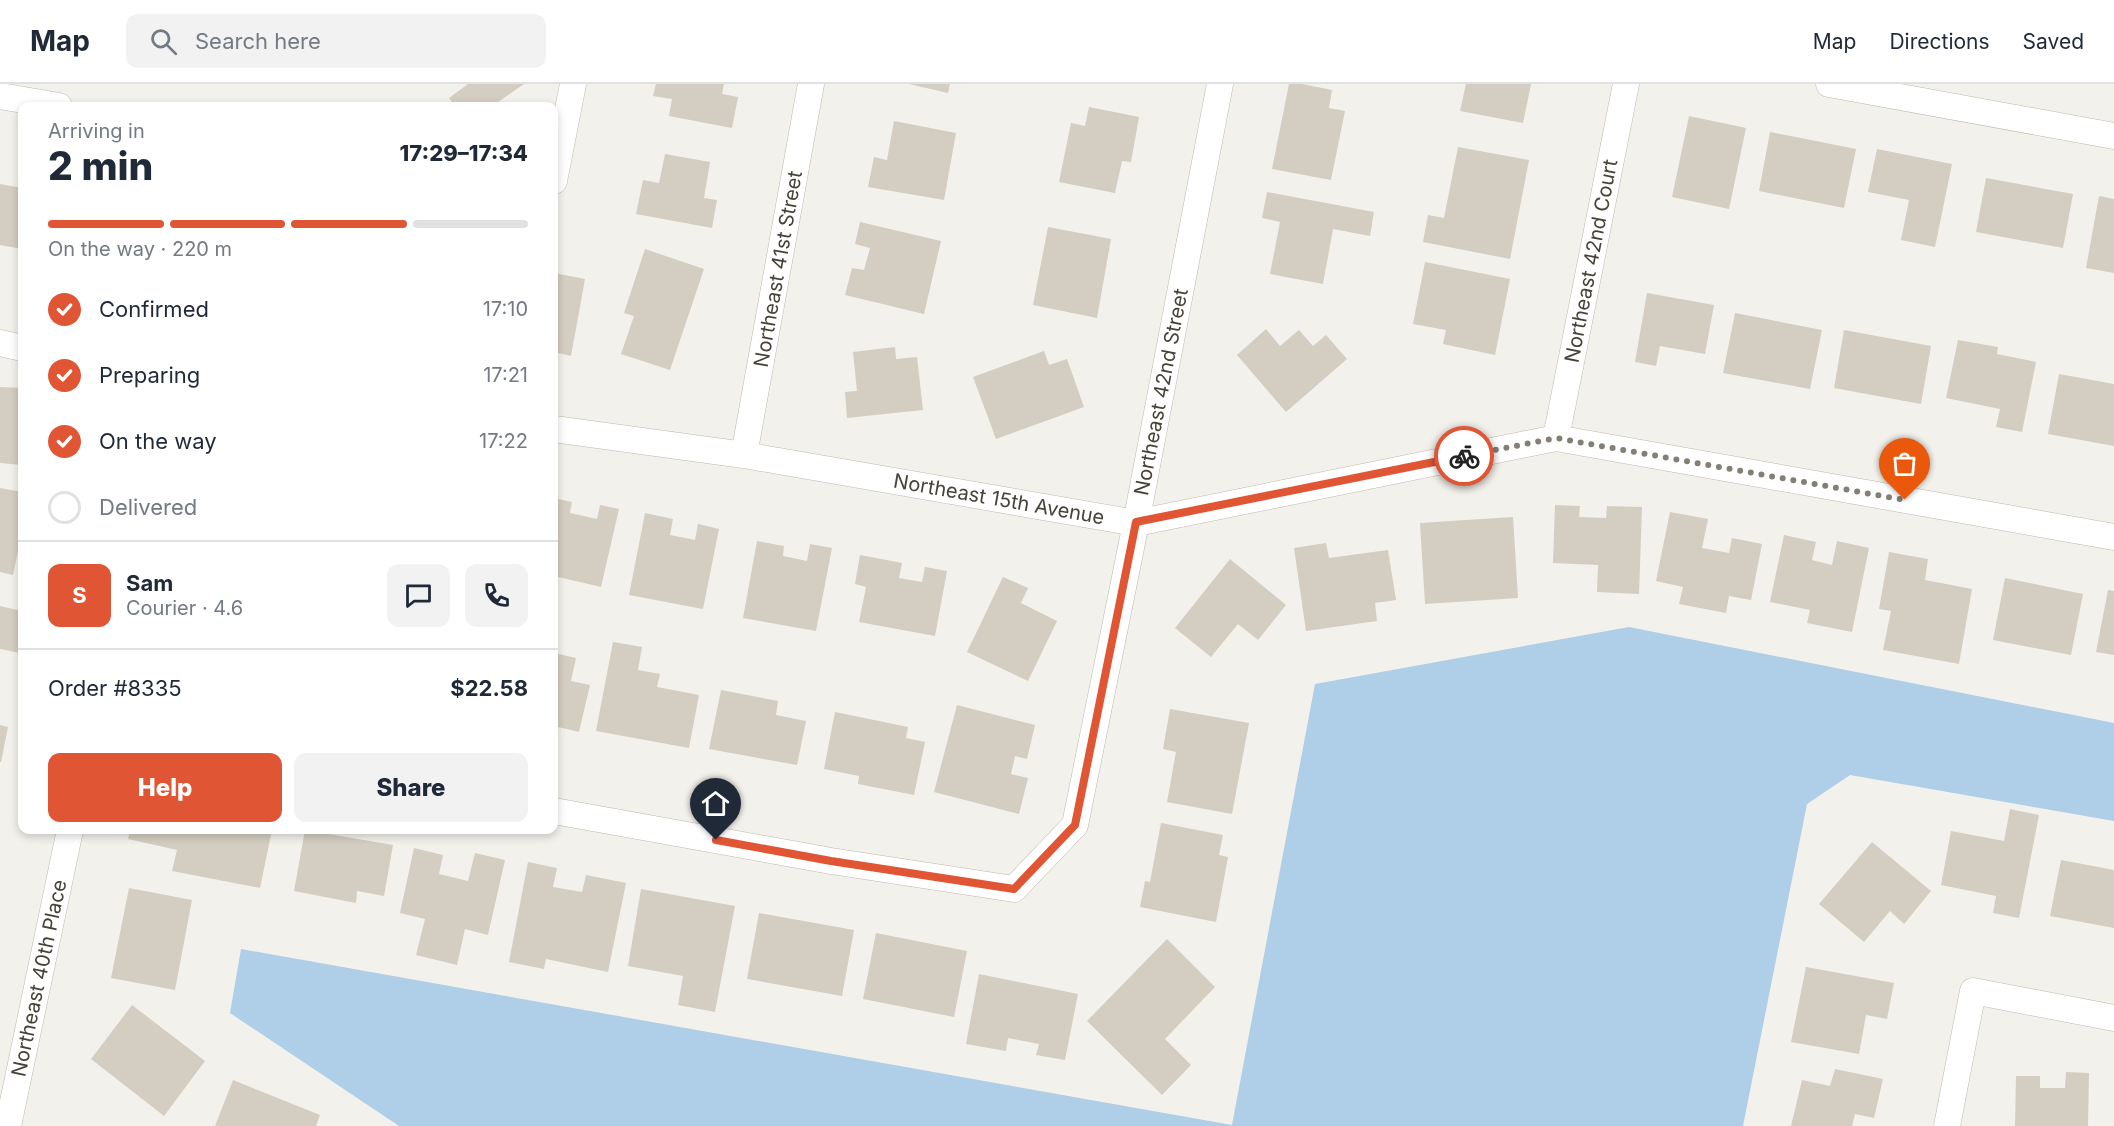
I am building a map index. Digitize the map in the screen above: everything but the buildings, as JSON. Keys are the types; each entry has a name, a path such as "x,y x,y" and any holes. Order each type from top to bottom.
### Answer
{"street":[{"path":"558,161 573,84"},
{"name":"Northeast 41st Street","path":"744,455 811,84"},
{"name":"Northeast 42nd Street","path":"558,812 831,861 1014,889 1075,825 1220,84"},
{"name":"Northeast 42nd Court","path":"1556,438 1626,84"},
{"path":"1829,84 2114,136"},
{"path":"0,96 35,102"},
{"path":"0,344 18,347"},
{"name":"Northeast 15th Avenue","path":"558,430 744,455 1136,522 1556,438 2114,537"},
{"name":"Northeast 40th Place","path":"8,1126 69,834"},
{"path":"1947,1126 1973,991 2114,1018"}],"water":[{"path":"1629,627 2114,723 2114,821 1850,775 1807,804 1743,1126 399,1126 230,1013 241,949 1232,1125 1315,684"}],"way so far":[{"path":"1464,456 1556,438 1905,500"}],"route":[{"path":"716,840 831,861 1014,889 1075,825 1136,522 1464,456"}]}
